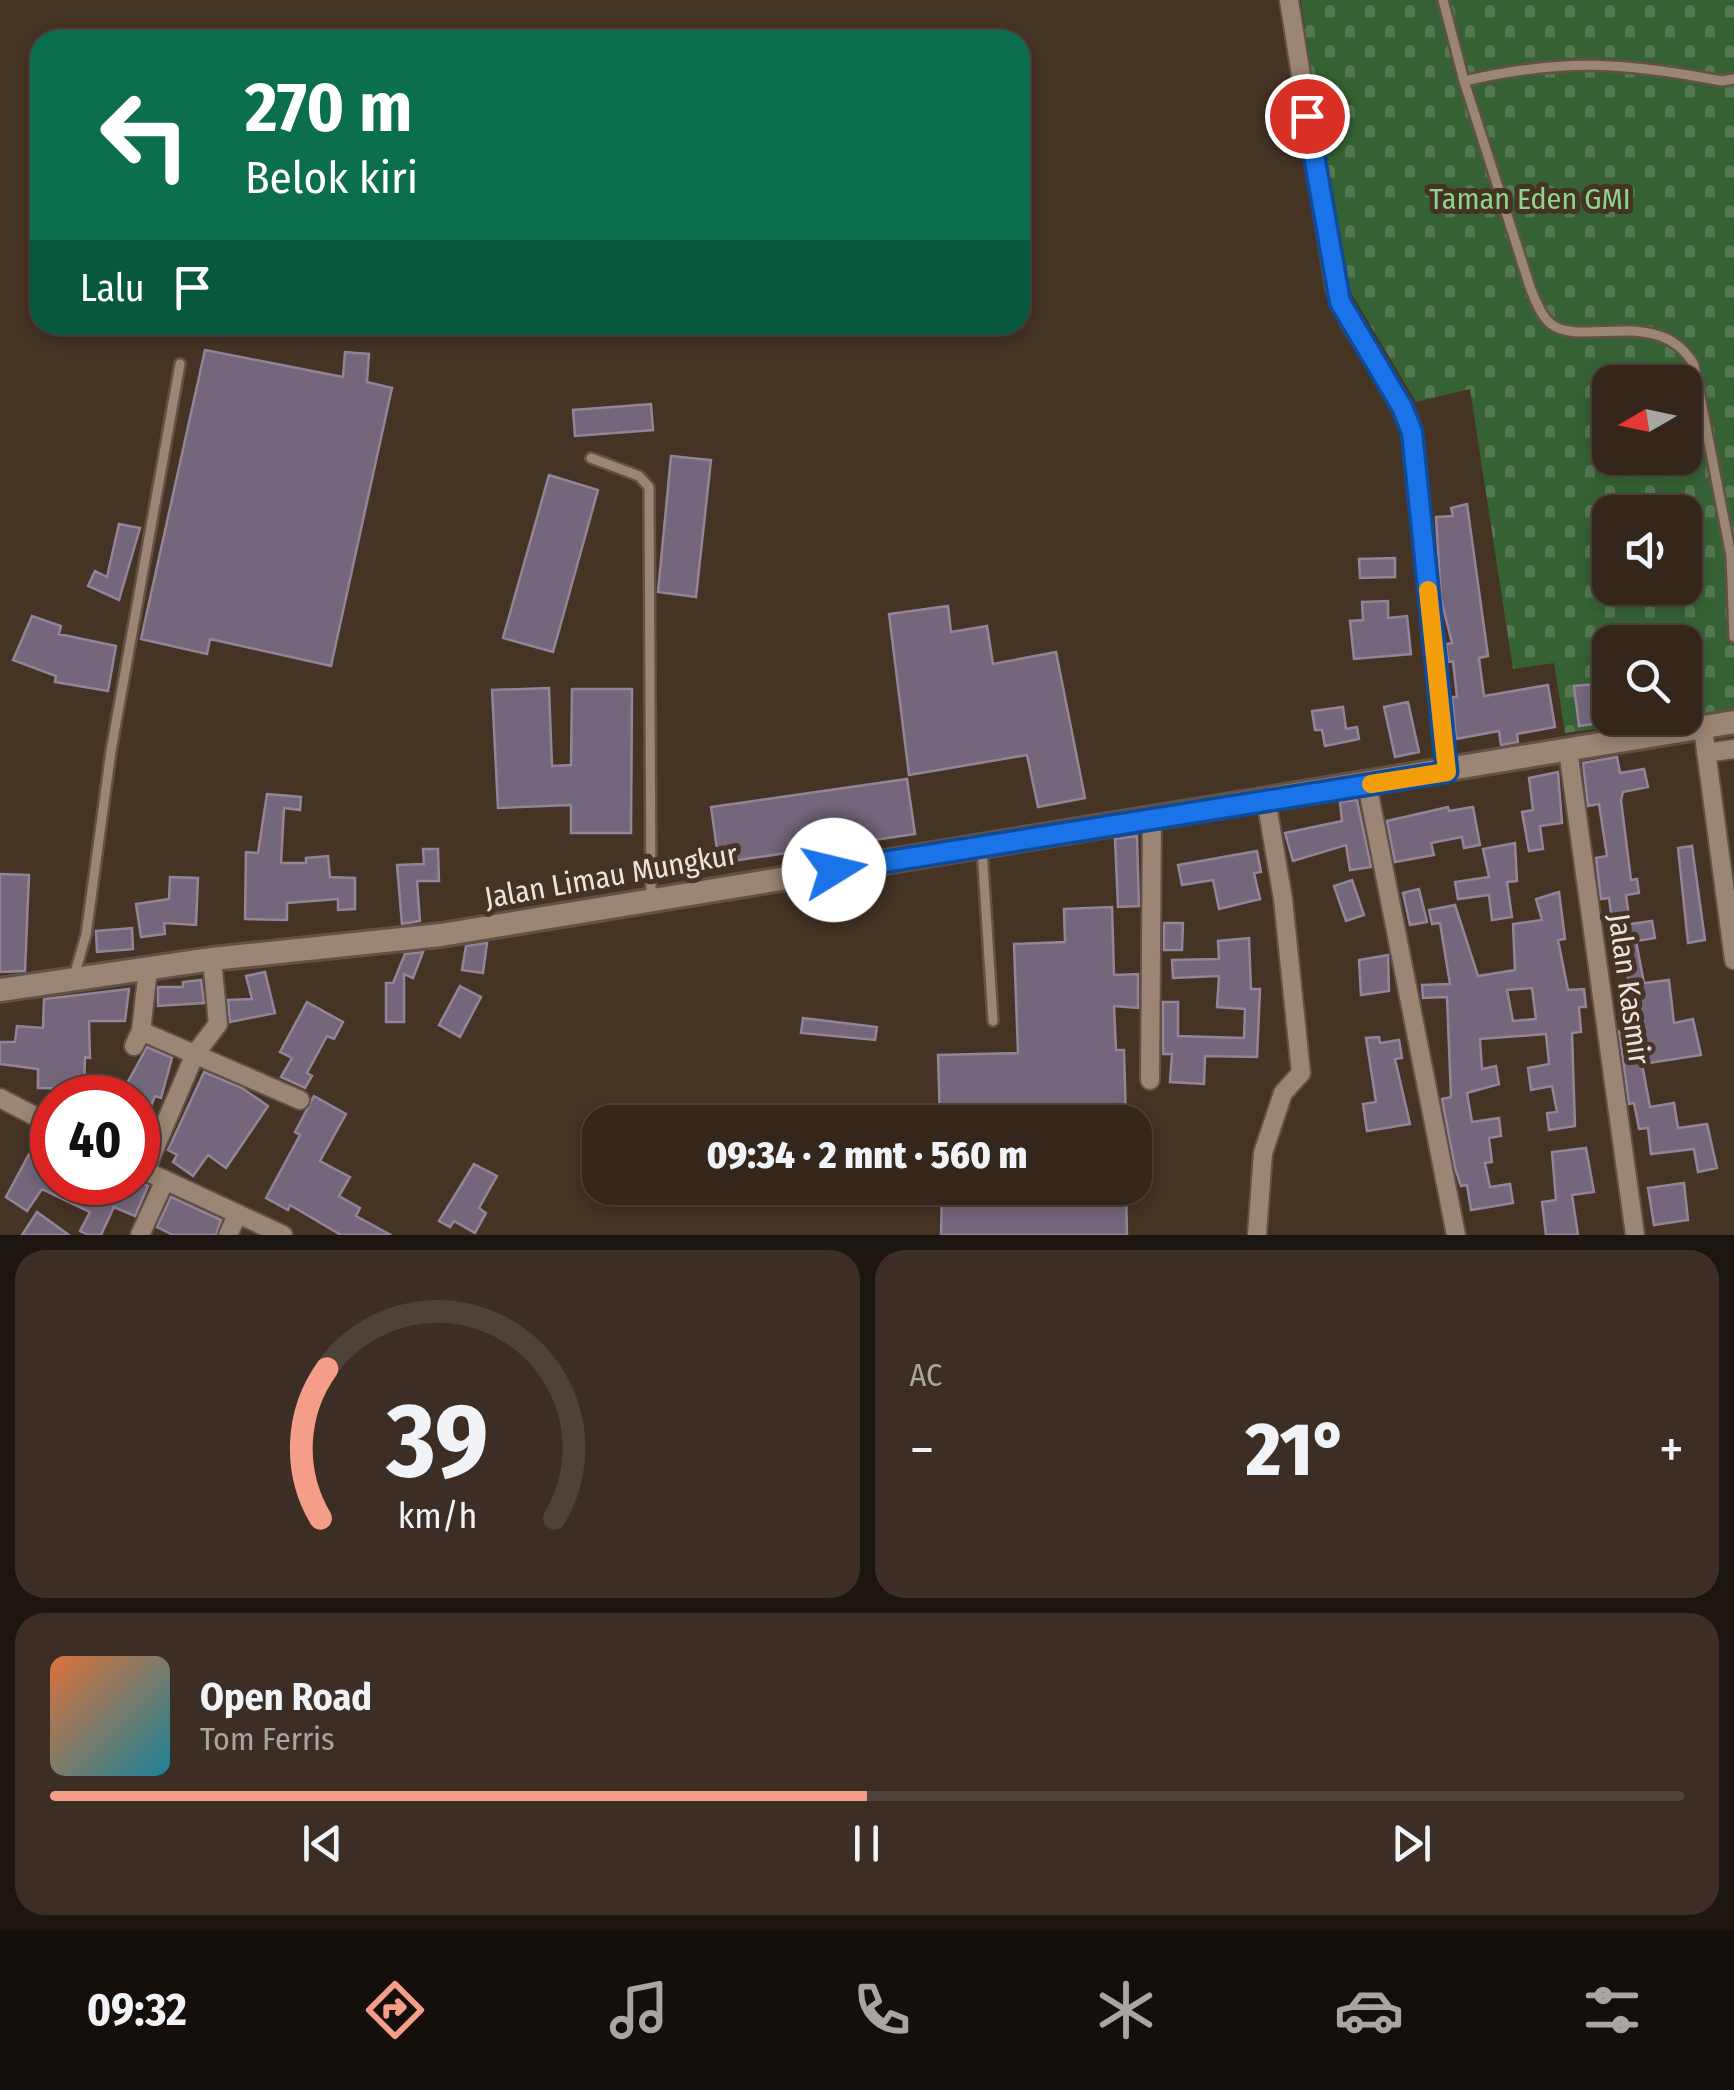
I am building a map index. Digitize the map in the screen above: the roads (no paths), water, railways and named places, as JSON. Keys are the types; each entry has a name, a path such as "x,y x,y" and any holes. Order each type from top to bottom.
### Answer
{"street":[{"path":"1289,0 1335,288 1412,432 1447,772"},
{"path":"1706,753 1731,750 1721,725"},
{"path":"1721,725 1706,753 1724,816 1734,956"},
{"name":"Jalan Limau Mungkur","path":"0,990 212,958 441,935 1721,725"},
{"name":"Jalan Kasmir","path":"1568,750 1635,1235"},
{"path":"1368,784 1456,1235"},
{"path":"1257,1235 1263,1153 1278,1103 1301,1073 1284,899 1266,800"},
{"path":"1150,1080 1152,818"},
{"path":"160,1129 195,1054 218,1024 212,958"},
{"path":"148,969 138,1039 195,1054 300,1100"},
{"path":"0,1098 30,1113"},
{"path":"160,1178 277,1234"},
{"path":"140,1235 165,1180"},
{"path":"228,1235 237,1214"}],"lane":[{"path":"1443,0 1464,82 1531,290 1547,320 1562,328 1651,334 1676,343 1694,365 1731,556 1734,637"},
{"path":"1464,82 1572,63 1628,64 1722,81 1734,78"},
{"path":"73,979 86,935 111,750 180,364"},
{"path":"591,458 639,476 649,487 651,899"},
{"path":"981,846 993,1021"}],"park label":[{"name":"Taman Eden GMI","path":"1530,199"}]}
